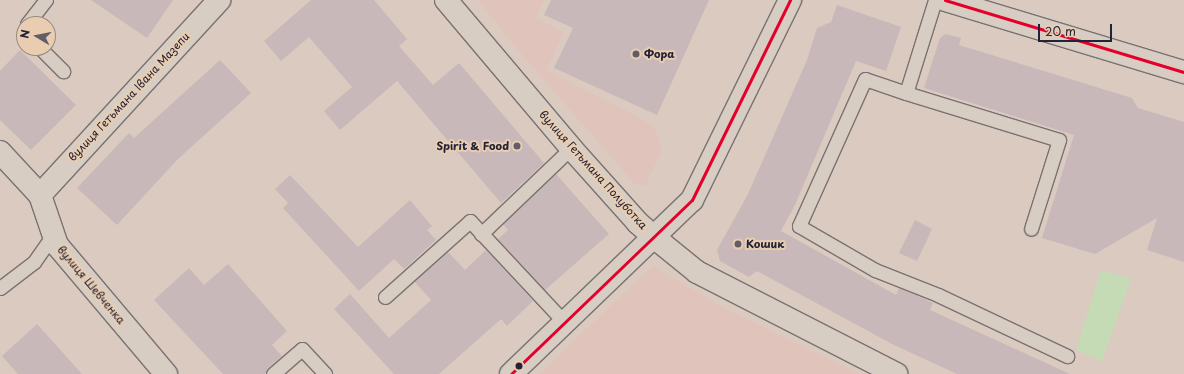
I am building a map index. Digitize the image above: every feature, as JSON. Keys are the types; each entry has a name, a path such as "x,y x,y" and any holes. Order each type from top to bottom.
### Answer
{"street":[{"name":"вулиця Гетьмана Івана Мазепи","path":"40,194 219,0"},
{"name":"вулиця Гетьмана Полуботка","path":"446,0 571,148 638,223 655,238 697,272 896,374"},
{"path":"511,374 655,238 692,200 790,0"},
{"path":"945,0 1184,72"},
{"name":"вулиця Шевченка","path":"0,152 40,194 57,245 166,374"}],"lane":[{"path":"33,16 46,0"},
{"path":"906,93 935,0"},
{"path":"48,56 63,72"},
{"path":"1031,229 1059,140 864,79 799,226 875,270 938,295 1067,356"},
{"path":"481,234 571,148"},
{"path":"385,298 470,221 565,323"},
{"path":"0,288 34,262 53,235"},
{"path":"273,374 302,349 325,374"}],"shaded area":[{"path":"478,0 544,0 536,18 564,32 546,70 637,116 655,128 662,150 645,186 635,184 524,57"},
{"path":"653,266 722,307 859,374 539,374"}],"green space":[{"path":"1101,270 1131,279 1102,361 1076,350"}],"building":[{"path":"91,0 173,0 147,38"},
{"path":"311,0 374,0 407,39 399,46 433,85 459,63 544,163 501,203 397,81 340,130 324,111 352,87 309,37 281,61 264,41"},
{"path":"551,0 709,0 657,115 554,68 573,28 544,15"},
{"path":"837,5 901,27 886,71 856,61 795,205 781,231 896,295 899,288 912,293 933,303 930,310 1070,374 957,374 894,345 757,271 749,277 720,261 717,250 748,194 807,60 817,28 831,22"},
{"path":"946,34 961,38 959,45 1132,98 1138,108 1184,122 1184,262 1147,250 1157,218 1095,254 1042,238 1074,135 924,88 940,38"},
{"path":"16,54 16,56 26,56 76,105 31,150 0,120 0,71"},
{"path":"220,60 251,93 178,159 117,225 77,188 129,133 134,138"},
{"path":"556,174 609,234 545,290 498,239 508,230 503,224"},
{"path":"290,175 358,247 410,200 432,226 427,230 436,240 404,269 394,259 359,291 283,208 288,203 275,189"},
{"path":"915,220 932,229 917,261 899,253"},
{"path":"486,250 533,301 507,326 501,319 439,374 394,374 334,309 350,294 389,338 431,300 414,281 448,252 465,270"},
{"path":"228,264 287,331 272,345 282,356 268,368 265,374 223,374 154,300 189,268 204,285"},
{"path":"37,324 82,374 18,374 2,356"}],"transit line":[{"path":"511,374 692,200 790,0"},
{"path":"945,0 1184,72"}],"place":[{"name":"Фора","path":"636,54"},
{"name":"Spirit & Food","path":"517,146"},
{"name":"Кошик","path":"738,244"}]}
